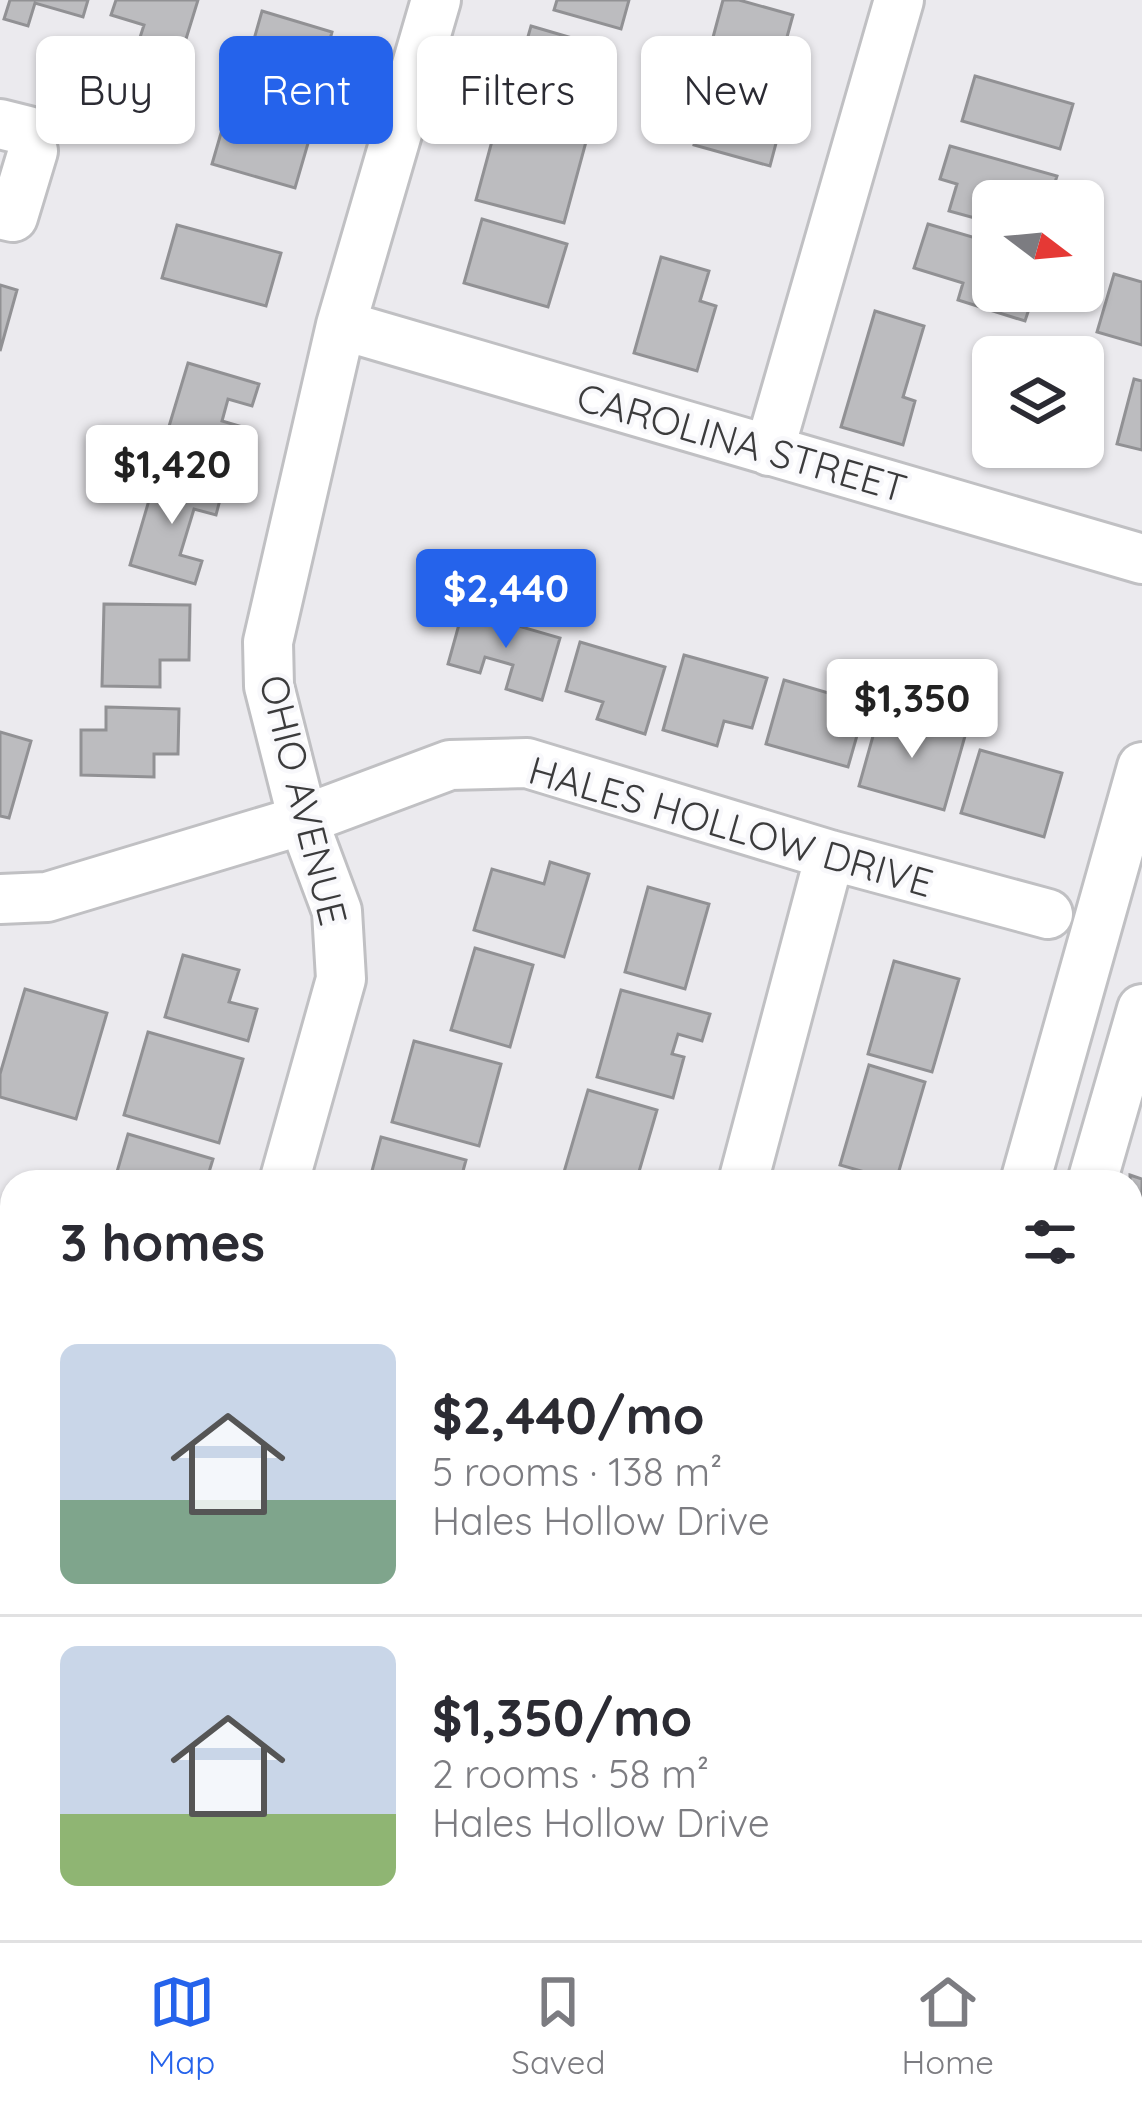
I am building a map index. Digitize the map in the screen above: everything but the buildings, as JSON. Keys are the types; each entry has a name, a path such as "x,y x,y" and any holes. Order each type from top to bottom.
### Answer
{"street":[{"name":"OHIO AVENUE","path":"287,1170 341,979 337,911 303,820 269,686 268,642 341,325 436,0"},
{"path":"769,451 898,0"},
{"path":"0,124 28,131 33,152 13,218 0,214"},
{"name":"CAROLINA STREET","path":"341,325 1142,559"},
{"name":"HALES HOLLOW DRIVE","path":"0,898 47,897 303,820 450,765 526,763 830,855 1048,914"},
{"path":"1028,1170 1142,767"},
{"path":"746,1170 830,855"},
{"path":"1095,1170 1142,1009"}]}
